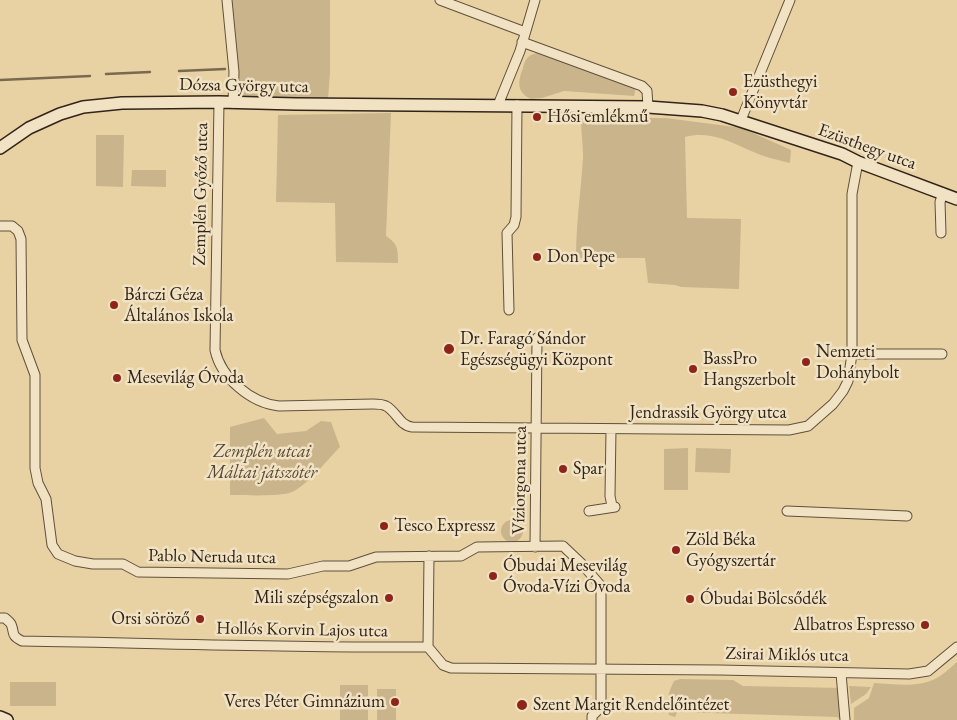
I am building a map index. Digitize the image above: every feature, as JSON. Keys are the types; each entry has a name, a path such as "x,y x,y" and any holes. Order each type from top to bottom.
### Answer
{"street":[{"path":"227,0 234,72 233,103"},
{"path":"440,0 525,32"},
{"path":"498,105 522,42 535,0"},
{"path":"741,120 790,0"},
{"path":"522,42 642,86 647,91 648,107"},
{"name":"Dózsa György utca","path":"0,148 37,124 74,109 122,103 219,102 498,105"},
{"name":"Zemplén Győző utca","path":"219,102 215,350 217,358 229,376 250,396 270,405 373,404 387,407 408,427 537,428"},
{"name":"Ezüsthegy utca","path":"498,105 648,107 702,111 741,120 815,147 842,154 858,162 957,199"},
{"path":"509,310 507,233 514,225 516,217 517,105"},
{"name":"Jendrassik György utca","path":"537,428 789,430 808,426 833,404 844,391 848,381 852,354 852,194 858,162"},
{"path":"941,233 940,202 943,193"},
{"name":"Pablo Neruda utca","path":"0,226 12,226 18,231 21,238 22,340 35,375 35,468 38,483 46,498 52,545 58,554 84,563 123,564 138,572 288,574 323,566 349,566 376,557 461,556 477,547 535,547"},
{"name":"Víziorgona utca","path":"537,338 535,547 563,546 601,586 604,669 601,707 592,716 592,720"},
{"path":"852,354 942,354"},
{"path":"589,511 615,507 612,506 610,496 611,429"},
{"path":"787,511 907,516"},
{"path":"429,556 428,647 443,665 451,668 604,669"},
{"name":"Hollós Korvin Lajos utca","path":"0,618 5,618 11,624 12,633 22,641 149,642 221,646 428,647"},
{"name":"Zsirai Miklós utca","path":"604,669 919,673 932,669 957,648"},
{"path":"841,673 845,720"},
{"path":"0,717 7,720"}],"green space":[{"path":"227,0 330,0 328,99 319,104 234,102"},
{"path":"543,53 636,87 634,96 564,91 542,98 531,99 521,90 520,77 528,58 534,54"},
{"path":"391,113 386,236 396,247 398,263 336,262 335,203 276,202 278,115"},
{"path":"581,118 666,118 742,128 791,150 790,163 764,156 713,136 695,135 685,137 687,218 741,219 739,289 681,287 648,283 645,258 581,258 576,256 583,157"},
{"path":"96,135 124,135 123,187 96,186"},
{"path":"132,170 166,170 166,187 131,186"},
{"name":"Zemplén utcai Máltai játszótér","path":"264,418 277,434 306,431 321,421 331,422 340,447 311,478 292,492 271,495 230,495 230,427"},
{"path":"688,448 688,490 664,490 664,449"},
{"path":"696,448 731,449 730,473 695,472"},
{"path":"512,520 522,527 523,531 516,541 512,542 502,535 501,531 508,521"},
{"path":"957,662 957,720 854,720 854,708 869,698 874,683 921,684 941,676"},
{"path":"680,679 733,680 743,686 843,688 841,720 837,717 677,712 675,717 669,715 668,698 674,681"},
{"path":"10,682 56,682 56,706 10,706"},
{"path":"340,685 368,685 368,720 340,720"},
{"path":"849,686 871,687 866,694 851,704"},
{"path":"377,689 396,689 396,720 377,720"}],"waterway":[{"path":"179,71 225,69"},
{"path":"106,74 150,72"},
{"path":"0,80 90,76"}],"place":[{"name":"Ezüsthegyi Könyvtár","path":"733,92"},
{"name":"Hősi emlékmű","path":"537,117"},
{"name":"Don Pepe","path":"537,257"},
{"name":"Bárczi Géza Általános Iskola","path":"114,305"},
{"name":"Dr. Faragó Sándor Egészségügyi Központ","path":"449,349"},
{"name":"Nemzeti Dohánybolt","path":"806,362"},
{"name":"BassPro Hangszerbolt","path":"693,369"},
{"name":"Mesevilág Óvoda","path":"117,378"},
{"name":"Spar","path":"563,469"},
{"name":"Tesco Expressz","path":"384,526"},
{"name":"Zöld Béka Gyógyszertár","path":"676,550"},
{"name":"Óbudai Mesevilág Óvoda-Vízi Óvoda","path":"493,576"},
{"name":"Mili szépségszalon","path":"389,598"},
{"name":"Óbudai Bölcsődék","path":"690,599"},
{"name":"Orsi söröző","path":"200,619"},
{"name":"Albatros Espresso","path":"925,625"},
{"name":"Veres Péter Gimnázium","path":"395,702"},
{"name":"Szent Margit Rendelőintézet","path":"522,705"}]}
